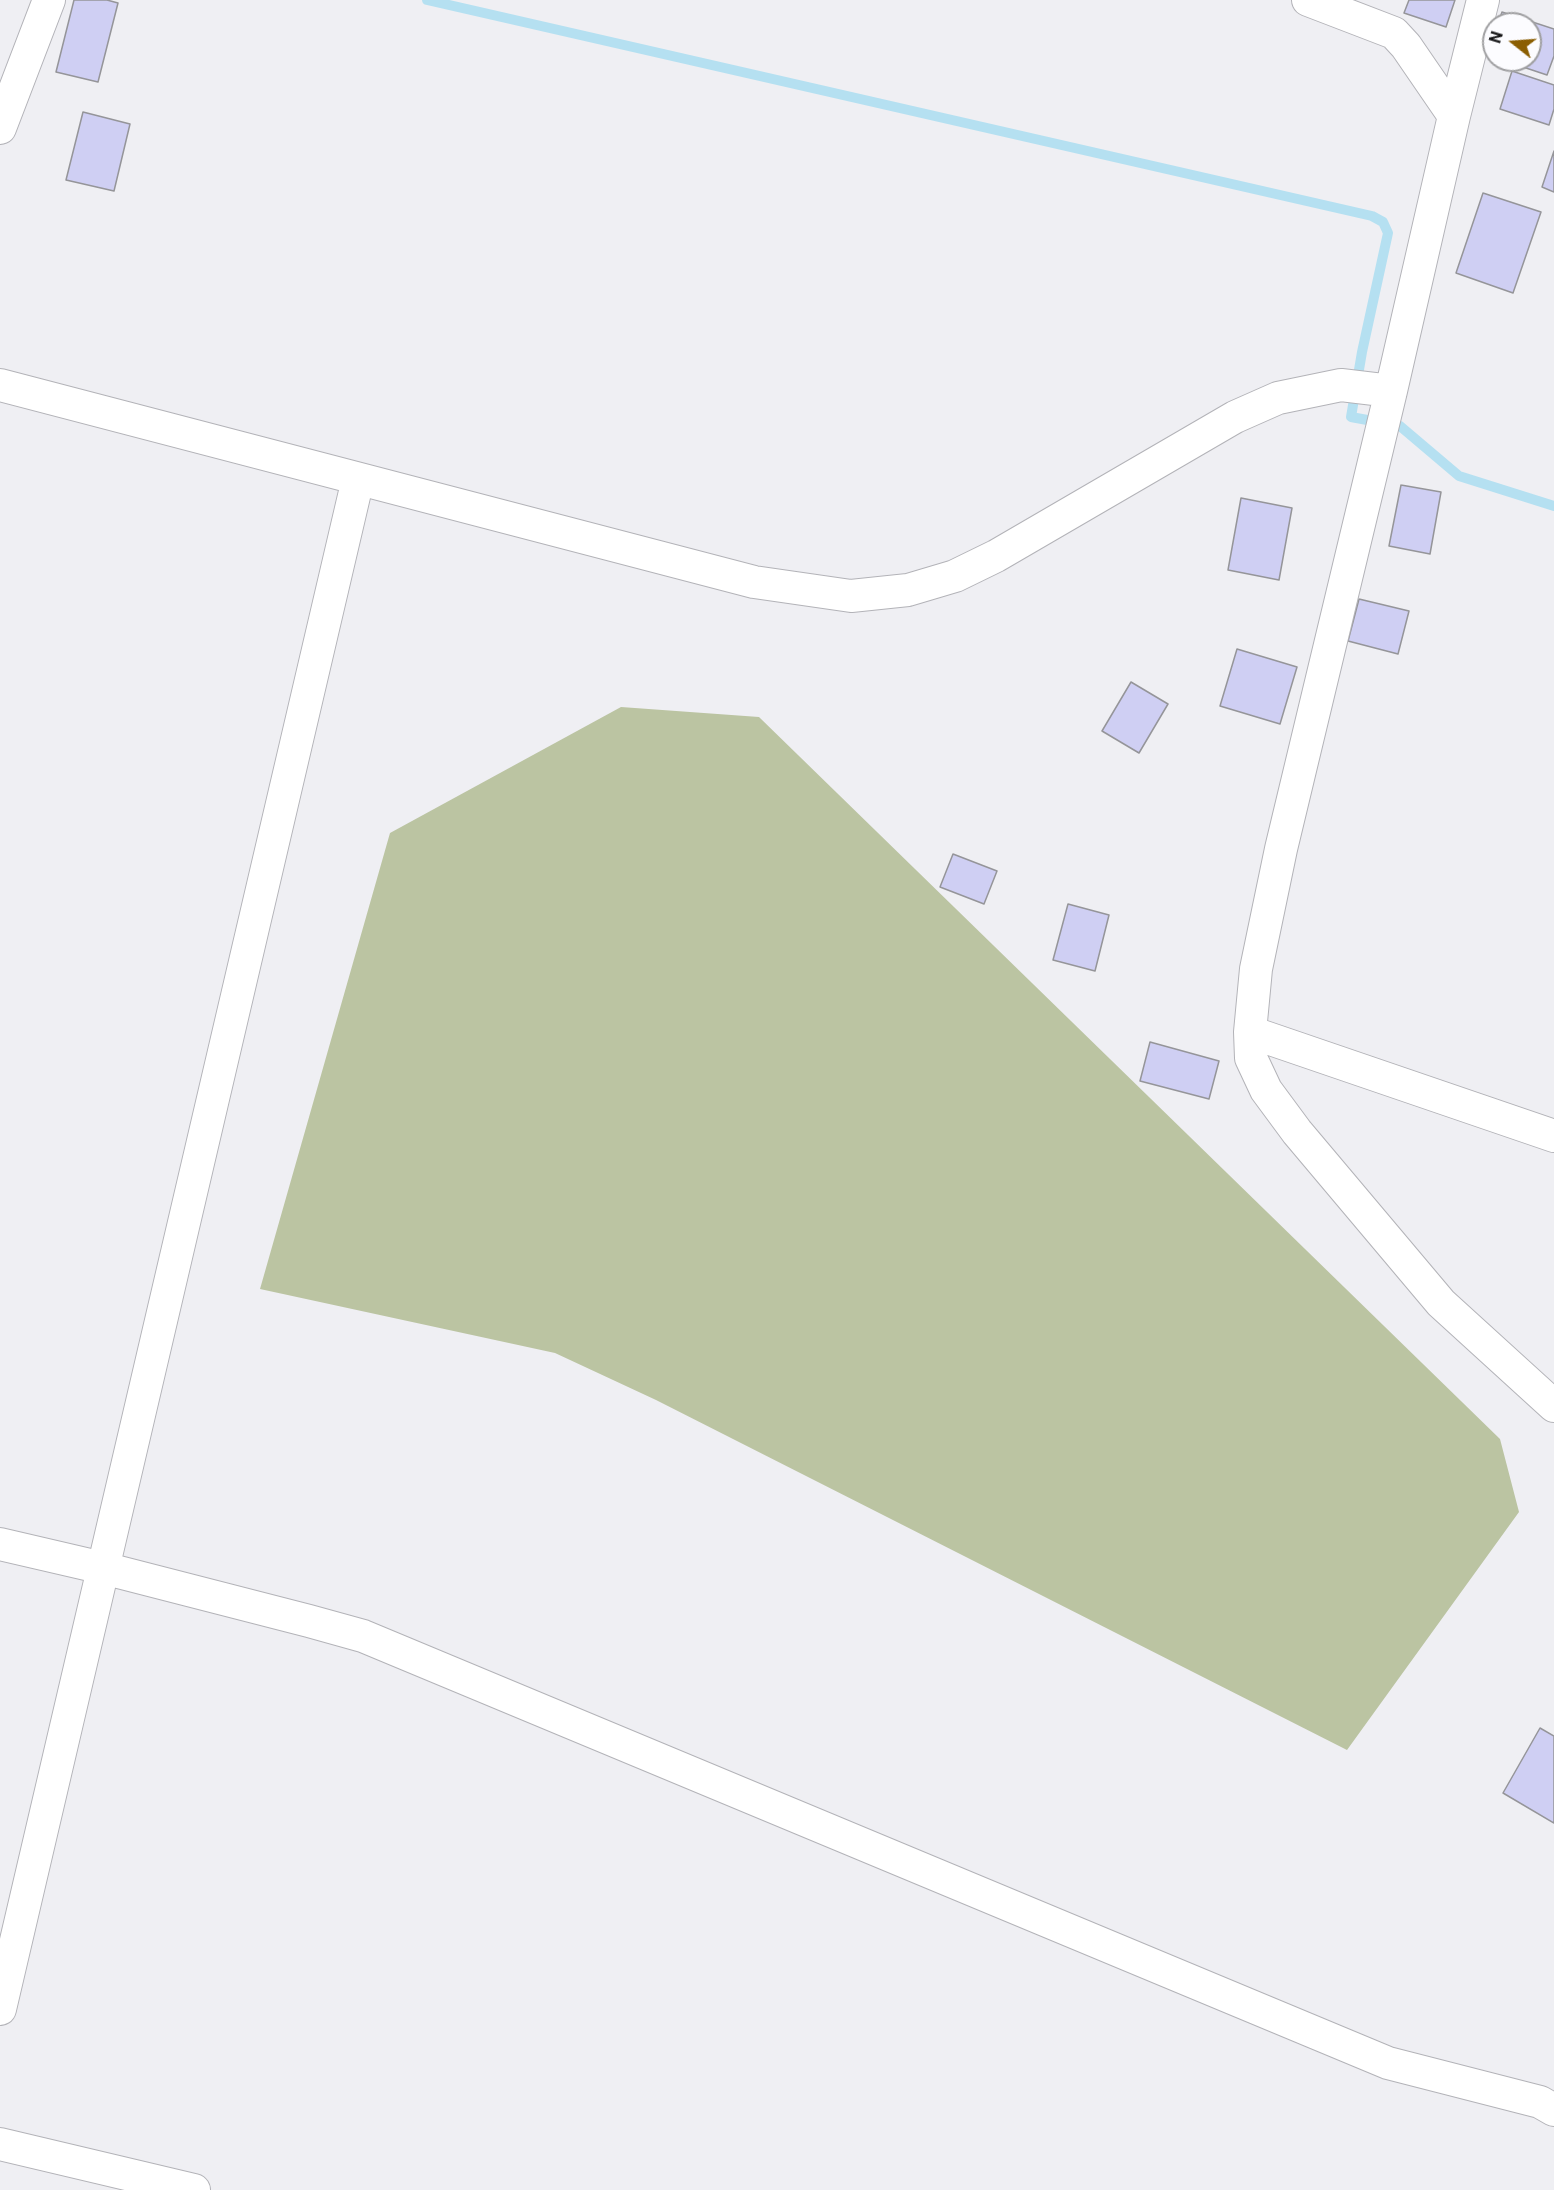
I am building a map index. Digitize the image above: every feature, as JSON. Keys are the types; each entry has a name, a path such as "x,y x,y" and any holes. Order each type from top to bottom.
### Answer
{"street":[{"path":"0,128 49,0"},
{"path":"1308,0 1394,33 1406,46 1454,116"},
{"path":"1483,0 1281,849 1256,969 1250,1032 1251,1058 1266,1090 1297,1132 1442,1303 1554,1406"},
{"path":"0,385 754,582 851,596 908,590 955,576 996,556 1235,417 1278,398 1341,385 1390,391"},
{"path":"0,2009 358,479"},
{"path":"1250,1032 1554,1136"},
{"path":"0,1544 103,1568 363,1636 1388,2063 1540,2102 1554,2110"},
{"path":"0,2144 194,2190"}],"green space":[{"path":"621,707 759,717 1500,1439 1519,1512 1347,1750 656,1400 555,1353 260,1289 390,833"}],"building":[{"path":"74,0 107,0 118,3 98,82 56,72"},
{"path":"1409,0 1455,0 1446,27 1404,13"},
{"path":"1542,25 1554,29 1554,56 1547,75 1538,72 1542,72"},
{"path":"1512,72 1554,85 1554,109 1549,125 1500,109"},
{"path":"83,112 130,124 114,191 66,180"},
{"path":"1554,151 1554,192 1542,187"},
{"path":"1483,193 1541,212 1513,293 1456,273"},
{"path":"1401,485 1441,492 1430,554 1389,546"},
{"path":"1241,498 1292,508 1279,580 1228,570"},
{"path":"1359,599 1409,611 1398,654 1348,641"},
{"path":"1237,649 1297,667 1280,724 1220,706"},
{"path":"1131,682 1168,704 1139,753 1102,731"},
{"path":"953,854 997,871 984,904 940,887"},
{"path":"1068,904 1109,915 1095,971 1053,960"},
{"path":"1150,1042 1219,1061 1209,1099 1140,1081"},
{"path":"1540,1728 1554,1736 1554,1823 1503,1793"}],"waterway":[{"path":"427,0 1372,216 1383,222 1388,233 1362,352 1351,417 1400,426 1459,476 1554,506"}]}
